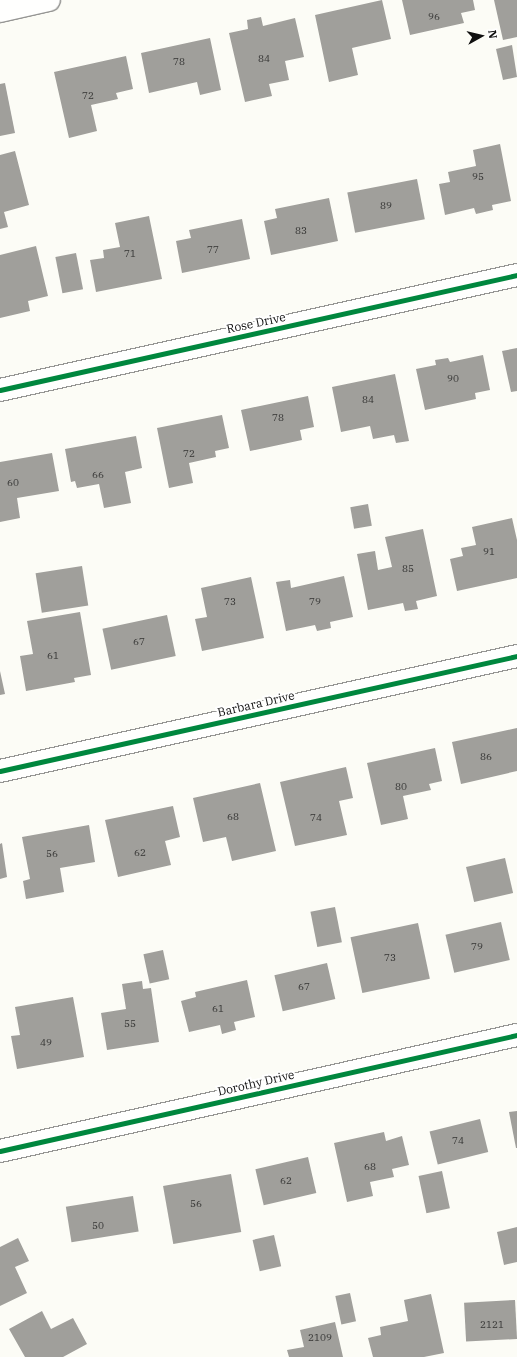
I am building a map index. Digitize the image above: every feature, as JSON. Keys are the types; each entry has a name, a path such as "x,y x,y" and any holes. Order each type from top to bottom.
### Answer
{"street":[{"path":"0,11 49,0"},
{"name":"Rose Drive","path":"0,390 517,276"},
{"name":"Barbara Drive","path":"0,771 517,656"},
{"name":"Dorothy Drive","path":"0,1151 517,1035"}],"building":[{"path":"382,0 391,39 352,48 358,75 329,82 315,15"},
{"path":"402,0 473,0 475,10 461,13 464,23 410,35"},
{"path":"494,0 517,0 517,37 503,40"},
{"path":"261,17 263,26 295,18 304,57 285,61 289,80 269,84 272,96 245,102 229,33 248,29 247,20"},
{"path":"210,38 221,90 200,95 197,82 149,93 141,53"},
{"path":"512,45 517,77 503,80 496,49"},
{"path":"126,56 133,89 116,93 118,99 91,105 97,131 69,138 54,72"},
{"path":"5,83 15,133 0,136 0,84"},
{"path":"500,144 511,201 492,205 493,210 476,214 474,208 445,215 439,184 450,182 448,172 476,166 473,150"},
{"path":"15,151 29,205 4,212 8,227 0,229 0,155"},
{"path":"417,179 425,219 355,233 347,193"},
{"path":"329,198 338,241 271,255 264,221 277,218 275,209"},
{"path":"149,216 162,279 96,292 90,260 104,258 103,250 120,247 115,223"},
{"path":"242,219 250,259 182,273 176,241 191,238 189,230"},
{"path":"36,246 48,296 28,301 30,311 0,318 0,255"},
{"path":"76,253 83,289 62,293 55,257"},
{"path":"517,348 517,391 511,392 502,351"},
{"path":"483,355 490,390 475,393 476,399 425,410 416,369 436,365 435,360 448,358 450,362"},
{"path":"395,374 409,441 396,443 394,435 373,439 370,426 341,432 332,387"},
{"path":"308,396 314,427 300,430 302,440 250,451 241,410"},
{"path":"222,415 229,448 215,451 216,457 189,463 193,483 169,488 157,428"},
{"path":"136,436 142,468 125,472 131,503 104,508 99,484 77,488 75,481 71,482 65,449"},
{"path":"52,453 59,491 17,498 20,518 0,522 0,462"},
{"path":"368,504 372,526 354,529 350,507"},
{"path":"512,518 517,540 517,578 457,591 450,559 463,556 461,548 476,545 472,527"},
{"path":"423,529 437,596 416,601 418,609 405,611 403,603 368,610 357,554 375,551 378,570 392,567 385,537"},
{"path":"82,566 88,606 42,613 36,573"},
{"path":"344,576 353,617 330,622 331,628 317,631 315,625 286,631 276,582 290,580 291,588"},
{"path":"251,577 264,638 202,651 195,619 207,617 201,588"},
{"path":"80,612 91,675 74,678 75,682 26,691 20,656 33,654 27,621"},
{"path":"167,615 176,656 111,670 102,629"},
{"path":"0,671 5,694 0,695"},
{"path":"517,728 517,771 461,784 452,742"},
{"path":"435,748 442,781 429,784 431,790 403,796 408,819 381,825 367,763"},
{"path":"346,767 353,798 339,801 347,835 295,846 280,782"},
{"path":"260,783 276,851 232,861 226,837 203,842 193,798"},
{"path":"173,806 180,837 165,841 171,865 118,877 105,820"},
{"path":"89,825 95,862 60,868 64,892 26,899 23,881 30,879 22,837"},
{"path":"2,843 7,877 0,879 0,844"},
{"path":"505,858 513,893 474,902 466,867"},
{"path":"335,907 342,942 317,947 310,912"},
{"path":"501,922 510,960 454,973 445,935"},
{"path":"418,923 430,979 362,993 351,937"},
{"path":"163,950 169,979 150,984 143,954"},
{"path":"327,963 335,999 283,1011 274,975"},
{"path":"247,980 255,1017 234,1022 236,1030 222,1034 220,1025 189,1032 181,1001 196,997 195,992"},
{"path":"142,981 143,989 151,988 159,1042 107,1050 101,1013 126,1009 122,984"},
{"path":"73,997 84,1057 17,1069 11,1036 20,1035 15,1007"},
{"path":"517,1111 517,1148 516,1148 509,1112"},
{"path":"480,1119 488,1152 438,1165 430,1132"},
{"path":"384,1132 386,1141 402,1136 409,1165 392,1169 394,1177 370,1182 373,1196 347,1202 334,1143"},
{"path":"308,1157 316,1193 264,1205 255,1169"},
{"path":"442,1171 450,1208 426,1213 419,1176"},
{"path":"231,1174 241,1232 173,1244 163,1186"},
{"path":"133,1196 139,1232 71,1242 66,1207"},
{"path":"517,1227 517,1262 504,1265 497,1232"},
{"path":"274,1235 281,1266 260,1271 253,1240"},
{"path":"18,1238 29,1261 15,1267 27,1293 0,1306 0,1247"},
{"path":"350,1293 356,1321 341,1324 335,1296"},
{"path":"431,1294 444,1353 424,1357 373,1357 368,1338 381,1335 380,1327 408,1321 404,1300"},
{"path":"515,1300 517,1339 466,1342 464,1303"},
{"path":"42,1311 51,1329 73,1318 87,1344 63,1357 25,1357 9,1329"},
{"path":"335,1322 343,1357 289,1357 287,1350 304,1347 300,1330"}],"cycle path":[{"path":"0,390 517,275"},
{"path":"0,771 517,656"},
{"path":"0,1151 517,1035"}]}
